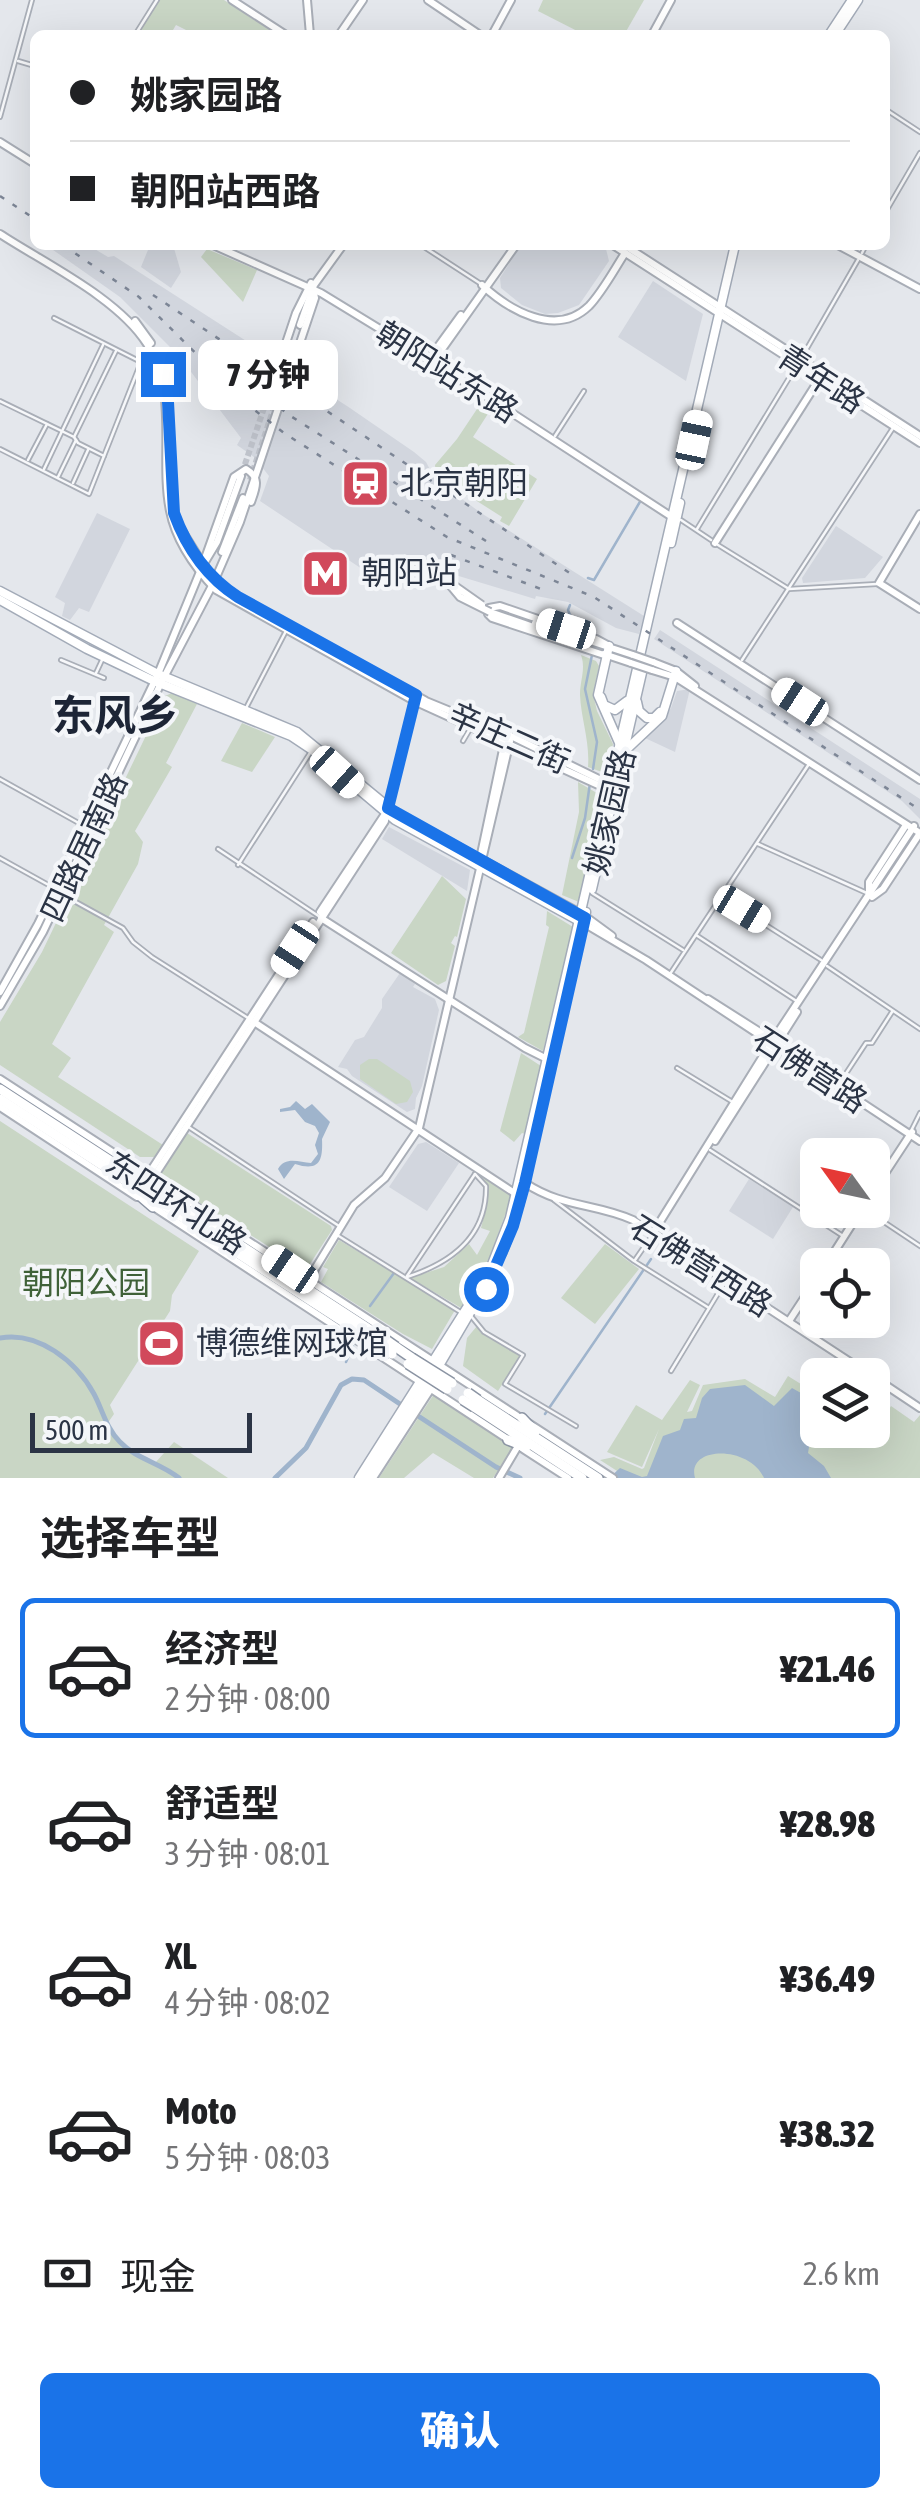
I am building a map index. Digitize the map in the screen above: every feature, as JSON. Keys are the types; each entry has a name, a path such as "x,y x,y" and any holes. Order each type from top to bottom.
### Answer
{"highway":[{"name":"东四环北路","path":"0,1089 390,1347 410,1361 435,1388 467,1398 545,1449"},
{"name":"东四环北路","path":"0,1099 390,1347"},
{"path":"92,1148 120,1157"},
{"path":"118,1175 153,1207"},
{"path":"205,1212 226,1241"},
{"path":"190,1232 226,1241"},
{"path":"254,1254 290,1269"},
{"path":"522,1418 545,1449"},
{"path":"513,1443 545,1449 591,1474"}],"main road":[{"path":"835,30 853,1"},
{"name":"姚家园路","path":"366,1478 415,1403 435,1388 437,1363 498,1264 525,1182 736,250"},
{"path":"0,591 160,678"},
{"path":"0,600 103,656 308,738 387,811"},
{"path":"610,652 602,700 615,710 633,698 642,714 654,718 662,709 674,674"},
{"path":"610,652 599,684 598,701 622,748 662,716 674,674"},
{"path":"242,712 312,750 387,811 582,919"},
{"name":"姚家园路","path":"467,1314 489,1272 516,1194 591,892 612,787"}],"street":[{"path":"0,116 32,0"},
{"path":"137,30 157,0"},
{"path":"232,0 278,30"},
{"path":"308,0 310,30"},
{"path":"342,30 363,0"},
{"path":"428,0 473,30"},
{"path":"497,30 512,0"},
{"path":"657,30 673,0"},
{"path":"17,60 30,64"},
{"path":"890,112 920,132"},
{"path":"0,139 30,158"},
{"path":"890,204 920,153"},
{"path":"0,231 114,308 148,345 160,372 165,402 170,514 194,560 213,584"},
{"name":"朝阳站东路","path":"225,250 312,286"},
{"name":"朝阳站东路","path":"233,250 312,286 433,359 674,516"},
{"path":"283,352 312,286 337,250"},
{"path":"432,250 527,312 550,318 566,316 589,302 623,250"},
{"path":"433,359 510,250"},
{"name":"青年路","path":"626,250 920,440"},
{"path":"846,250 920,288"},
{"path":"696,530 863,250"},
{"path":"288,365 312,286"},
{"path":"0,992 58,891 85,826 213,584 240,522 315,298 312,286"},
{"path":"0,449 90,494 141,362 54,318"},
{"path":"43,470 104,343"},
{"path":"57,478 117,350"},
{"name":"青年路","path":"799,361 894,427 920,440"},
{"path":"715,542 820,378"},
{"path":"554,438 584,392"},
{"path":"0,401 104,456"},
{"path":"27,462 47,424"},
{"path":"740,664 894,427"},
{"path":"72,485 89,448"},
{"path":"160,678 234,477 246,470 257,484 236,540"},
{"path":"201,570 217,542 240,476"},
{"path":"213,584 250,480"},
{"path":"878,584 920,514"},
{"path":"674,516 789,590 878,584 920,609"},
{"path":"442,572 460,597 610,652"},
{"name":"辛庄二街","path":"213,584 415,698 472,726 508,738"},
{"path":"610,652 596,639 500,606 489,608 492,618 674,674 915,829 734,1103 655,1234"},
{"path":"677,623 920,780"},
{"path":"242,712 287,628"},
{"path":"95,674 103,656"},
{"path":"61,660 104,678"},
{"name":"四路居南路","path":"0,1006 160,678"},
{"path":"151,1176 385,821 415,698"},
{"name":"辛庄二街","path":"415,698 612,787"},
{"path":"463,741 472,726"},
{"path":"307,1282 360,1199 385,1178 418,1128 508,738"},
{"path":"238,865 312,750"},
{"path":"669,975 810,762"},
{"path":"0,778 85,826"},
{"path":"756,844 871,896"},
{"path":"218,849 524,1048 547,1059"},
{"path":"0,858 123,928 152,957 516,1194"},
{"path":"591,892 685,950"},
{"path":"721,896 920,1029"},
{"name":"石佛营路","path":"582,919 915,1134"},
{"path":"695,934 798,1002"},
{"path":"634,1261 710,1150 825,964"},
{"path":"843,1078 892,1011"},
{"path":"151,1176 252,1020"},
{"path":"678,1068 734,1103"},
{"name":"东四环北路","path":"0,1079 290,1269 390,1347 410,1376 467,1398"},
{"name":"东四环北路","path":"0,1107 190,1232 390,1347 424,1354 450,1371 467,1398"},
{"path":"890,1168 915,1134 920,1113"},
{"path":"186,1126 523,1355 505,1384 576,1426"},
{"path":"710,1150 844,1237"},
{"path":"405,1278 477,1172"},
{"path":"405,1278 435,1268 461,1250 479,1227 486,1186 477,1172"},
{"name":"石佛营西路","path":"525,1182 553,1199 623,1216 844,1358"},
{"path":"553,1199 634,1261 709,1308"},
{"path":"890,1227 920,1246"},
{"path":"837,1248 850,1228"},
{"path":"672,1371 726,1280"},
{"name":"石佛营西路","path":"789,1322 800,1305"},
{"path":"410,1376 424,1354"},
{"path":"435,1388 450,1371"},
{"name":"石佛营西路","path":"890,1388 920,1408"},
{"path":"467,1398 522,1418 591,1474 614,1478"},
{"path":"467,1398 513,1443 568,1478"},
{"path":"498,1478 513,1443"}],"shaded area":[{"path":"53,250 96,250 114,256 268,355 272,364 291,376 300,376 347,406 414,452 426,462 435,479 481,513 644,616 639,634 616,628 568,602 536,596 535,599 452,574 441,584 403,559 386,585 260,501 269,476 254,457 237,445 241,438 179,356 120,297"},
{"path":"148,250 174,250 181,272 171,288 141,267"},
{"path":"518,250 606,250 609,261 579,305 558,313 545,314 522,305 501,288 500,278"},
{"path":"653,281 703,314 686,381 618,337"},
{"path":"97,513 130,529 89,612 79,608 70,620 62,616 65,603 55,597"},
{"path":"836,526 883,557 865,578 803,583 802,578"},
{"path":"660,630 920,799 920,819 902,801 654,639"},
{"path":"690,689 675,752 645,738 660,725 677,691"},
{"path":"389,827 470,870 467,891 382,839"},
{"path":"400,973 415,984 413,987 435,999 439,1010 415,1109 407,1112 347,1069 338,1067 355,1040 364,1037"},
{"path":"426,1142 459,1163 427,1211 389,1187 418,1144"},
{"path":"749,1179 793,1207 773,1239 729,1211"}],"green space":[{"path":"159,0 224,0 269,30 186,30 176,25 173,30 138,30"},
{"path":"543,0 644,0 627,30 575,30 538,11"},
{"path":"209,250 257,270 243,302 201,257"},
{"path":"483,400 493,406 473,437 537,479 509,526 500,521 502,517 436,475 435,465"},
{"path":"581,655 599,666 593,694 613,744 608,769 602,772 588,767 580,695"},
{"path":"172,693 197,704 166,763 172,767 135,831 143,842 138,864 104,925 114,932 52,1044 71,1058 58,1077 163,1145 154,1157 140,1157 0,1065 0,1022 42,952 165,696"},
{"path":"242,723 275,737 252,772 221,761"},
{"path":"578,782 602,796 579,902 562,895 579,812"},
{"path":"442,876 466,899 457,937 451,943 455,946 446,981 438,985 391,953"},
{"path":"547,911 573,927 543,1051 518,1037 524,1033 549,927"},
{"path":"521,1053 541,1066 525,1134 514,1142 500,1131"},
{"path":"377,1059 410,1081 413,1092 407,1102 396,1104 360,1079 360,1065"},
{"name":"朝阳公园","path":"0,1121 199,1251 172,1295 170,1311 110,1405 114,1414 107,1424 128,1448 155,1463 174,1442 228,1478 0,1478"},
{"path":"187,1133 331,1226 306,1270 181,1191 181,1186 161,1174"},
{"path":"479,1172 512,1196 490,1256 463,1309 410,1278 444,1267 469,1244 477,1255 490,1231 481,1228 488,1199"},
{"path":"339,1240 455,1310 432,1349 321,1282 328,1269 323,1267"},
{"path":"605,1244 639,1269 595,1324 561,1298"},
{"path":"477,1326 481,1333 520,1356 498,1391 463,1366 467,1338"},
{"path":"788,1376 800,1383 800,1448 890,1448 891,1406 914,1422 920,1415 920,1478 628,1478 600,1460 614,1457 644,1468 659,1429 642,1467 607,1452 636,1405 662,1420 690,1380 700,1385 687,1412 692,1411 703,1385 745,1379 775,1397"},
{"path":"434,1394 513,1447 493,1478 474,1478 433,1453 404,1478 379,1478"}],"water":[{"path":"296,1101 305,1109 312,1104 330,1122 318,1162 310,1166 295,1164 284,1179 278,1169 284,1162 311,1163 318,1154 315,1145 319,1133 315,1126 305,1122 295,1110 280,1112"},
{"path":"745,1385 774,1406 792,1388 800,1392 800,1448 809,1448 808,1453 831,1478 764,1478 746,1460 720,1454 700,1460 695,1478 609,1478 620,1468 647,1476 663,1436 680,1430 684,1419 696,1418 702,1398 710,1389"}],"waterway":[{"path":"588,578 594,580 641,500"},
{"path":"570,605 574,625"},
{"path":"592,655 585,689 597,742 593,769"},
{"path":"572,858 585,818 590,783"},
{"path":"545,1414 651,1259"},
{"path":"370,1306 394,1273"},
{"path":"0,1338 28,1339 66,1360 94,1394 115,1437 133,1453 179,1478"},
{"path":"346,1362 353,1346"},
{"path":"275,1478 306,1448 341,1385 352,1379 364,1380 403,1406"},
{"path":"412,1412 496,1467 520,1478"}],"tunnel":[{"path":"242,473 283,352"},
{"path":"250,480 288,365"}],"railway":[{"path":"0,196 30,216"},
{"path":"70,250 139,297 248,405 284,433 447,537 594,597 920,810"},
{"path":"153,295 577,578"},
{"path":"222,361 289,415 486,541"},
{"path":"451,555 549,592"}],"place":[{"name":"北京朝阳","path":"365,483"},
{"name":"朝阳站","path":"326,573"},
{"name":"博德维网球馆","path":"161,1343"}],"district":[{"name":"东风乡","path":"115,715"}],"route":[{"path":"163,374 174,513 202,567 214,582 238,597 416,695 388,808 585,918 525,1183 513,1226 486,1289"}]}
